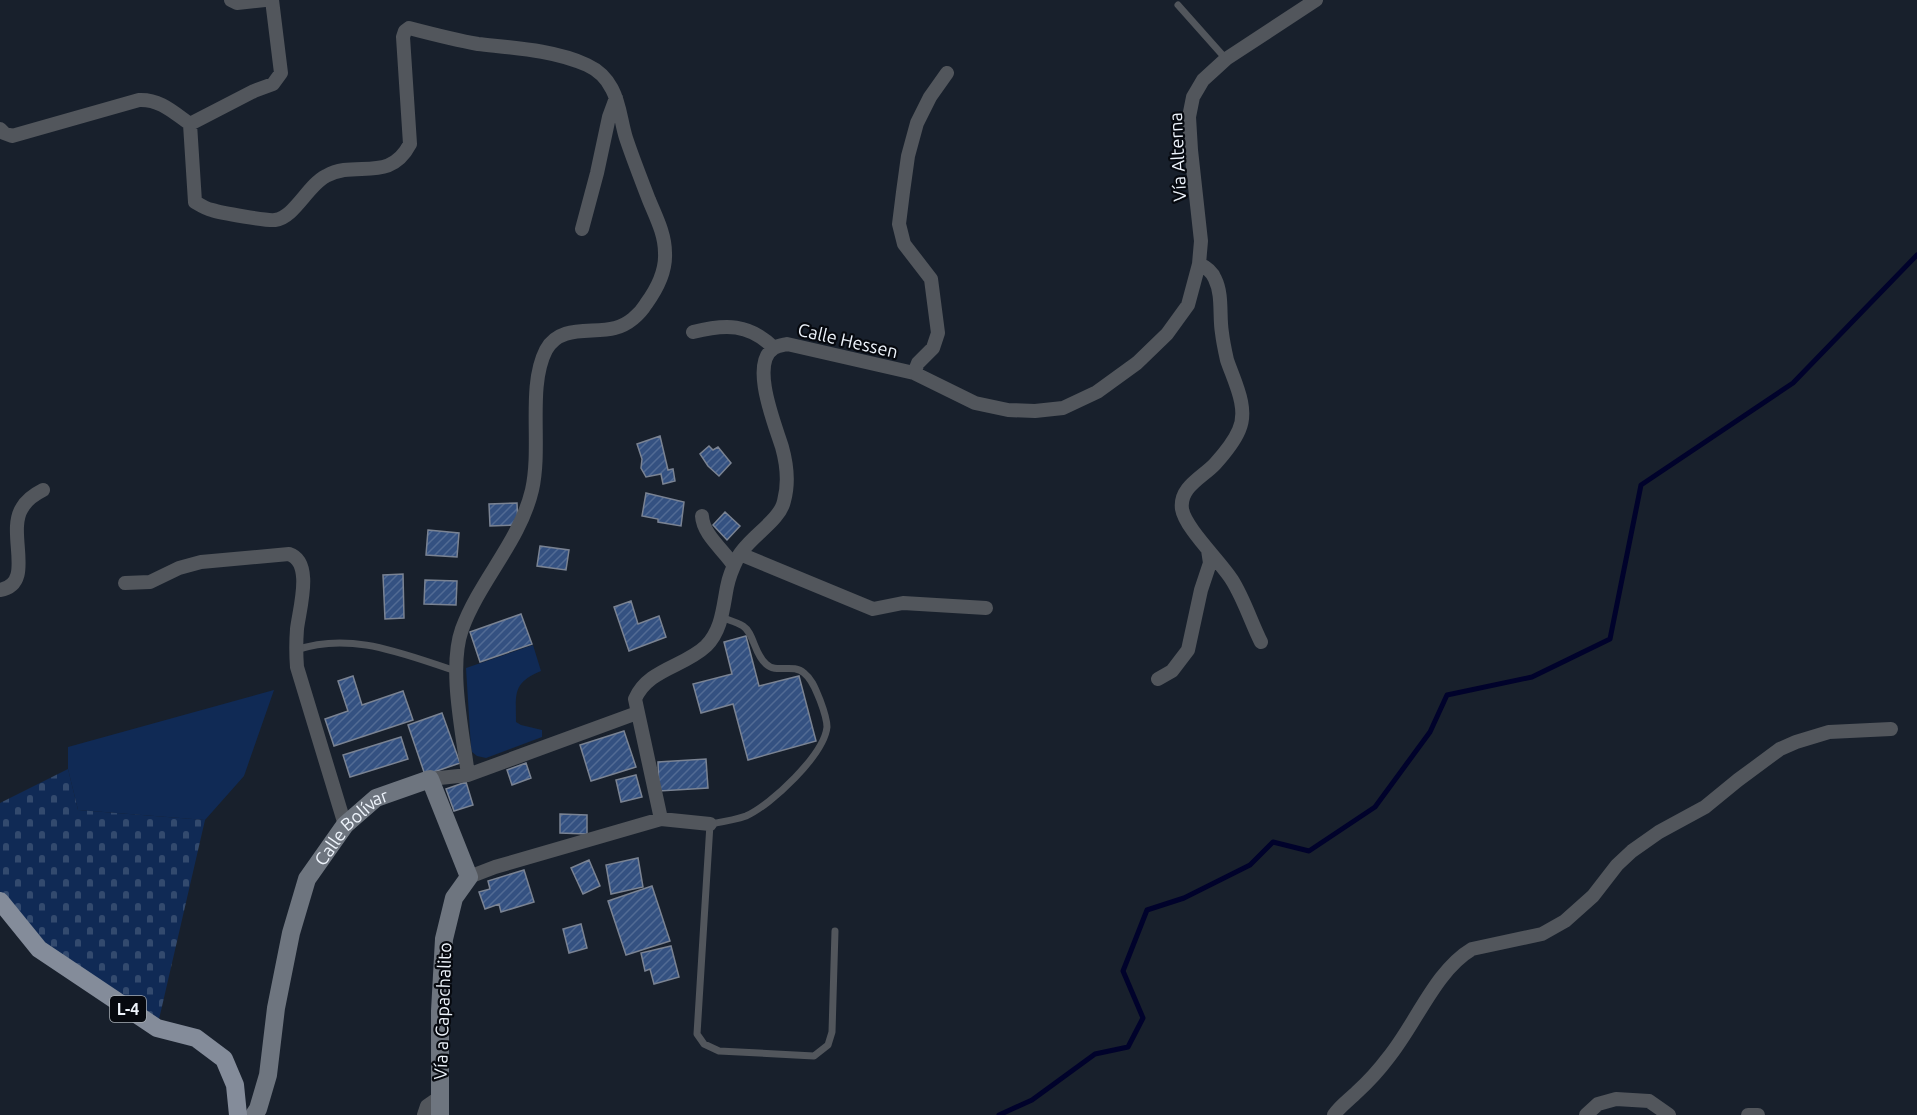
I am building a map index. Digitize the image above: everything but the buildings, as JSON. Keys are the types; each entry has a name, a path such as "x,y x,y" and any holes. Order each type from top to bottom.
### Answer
{"main road":[{"name":"L-4","path":"0,901 39,949 157,1028 196,1038 224,1059 235,1085 238,1115"}],"street":[{"path":"231,0 237,3 265,0"},
{"path":"190,124 254,91 273,84 278,79 281,73 272,0"},
{"name":"Vía Alterna","path":"1198,264 1201,241 1189,117 1193,97 1203,80 1226,59 1316,0"},
{"path":"190,124 195,202 211,210 274,221 285,217 325,176 336,172 372,169 393,164 404,155 410,144 403,37 409,28 480,44 560,55 595,70 608,82 616,98 634,163 661,230 665,253 663,272 645,307 627,323 617,328 565,333 558,336 547,348 537,383 537,449 532,491 519,526 462,630 458,643 456,670 468,775"},
{"path":"914,373 918,363 935,344 937,327 931,279 904,244 899,224 908,156 917,123 930,97 947,73"},
{"path":"582,229 609,117 616,98"},
{"path":"0,129 12,136 139,100 161,103 190,124"},
{"path":"1198,264 1206,267 1215,278 1219,292 1221,332 1226,357 1242,408 1240,429 1215,465 1190,485 1183,499 1183,513 1208,550 1234,582 1261,642"},
{"name":"Calle Hessen","path":"637,713 634,699 639,689 649,679 706,646 716,633 724,608 727,588 737,560 784,505 788,486 782,448 770,413 764,379 764,365 768,353 774,348 787,344 914,373 975,403 1008,410 1063,408 1105,386 1137,363 1167,334 1188,305 1198,264"},
{"path":"693,332 725,326 744,328 764,338 774,348"},
{"path":"0,590 12,586 18,577 16,525 20,510 28,500 43,490"},
{"path":"702,516 707,532 737,560 873,609 903,603 986,608"},
{"path":"1158,679 1172,670 1188,650 1210,563 1208,550"},
{"path":"125,583 150,582 178,568 201,562 285,555 293,555 299,560 304,578 296,650 297,667 345,825"},
{"path":"637,713 661,819"},
{"name":"Calle Bolívar","path":"254,1115 268,1075 276,1008 291,933 307,879 345,825 376,798 430,779 468,775 637,713"},
{"path":"1334,1115 1339,1107 1387,1060 1445,972 1462,955 1472,949 1542,934 1559,924 1580,909 1632,851 1659,832 1705,807 1780,749 1828,732 1891,729"},
{"path":"430,779 469,877 495,867 661,819 710,824"},
{"name":"Vía a Capachalito","path":"440,1106 440,1011 444,939 454,898 469,877"},
{"path":"1586,1115 1598,1104 1617,1099 1649,1101 1669,1115"},
{"path":"424,1115 427,1106 440,1106"},
{"path":"1748,1115 1758,1115"}],"lane":[{"path":"1178,4 1226,59"},
{"path":"721,617 747,630 755,650 771,668 795,668 804,672 812,682 819,698 827,726 823,739 813,756 792,781 765,804 745,816 710,824 697,1034 705,1044 719,1051 814,1056 828,1045 832,1032 835,932"},
{"path":"296,650 326,642 349,642 387,649 456,670"}],"green space":[{"path":"533,645 541,671 520,685 516,697 516,722 542,730 542,737 486,758 477,756 471,748 466,668"},
{"path":"274,690 244,776 205,820 78,810 68,769 68,747"},
{"path":"68,769 78,810 205,820 157,1028 79,977 0,901 0,803"}],"waterway":[{"path":"999,1115 1032,1100 1095,1054 1128,1047 1143,1018 1123,971 1147,910 1184,898 1250,865 1273,842 1309,851 1375,807 1430,732 1447,695 1532,677 1610,639 1641,485 1793,383 1917,255"}]}
